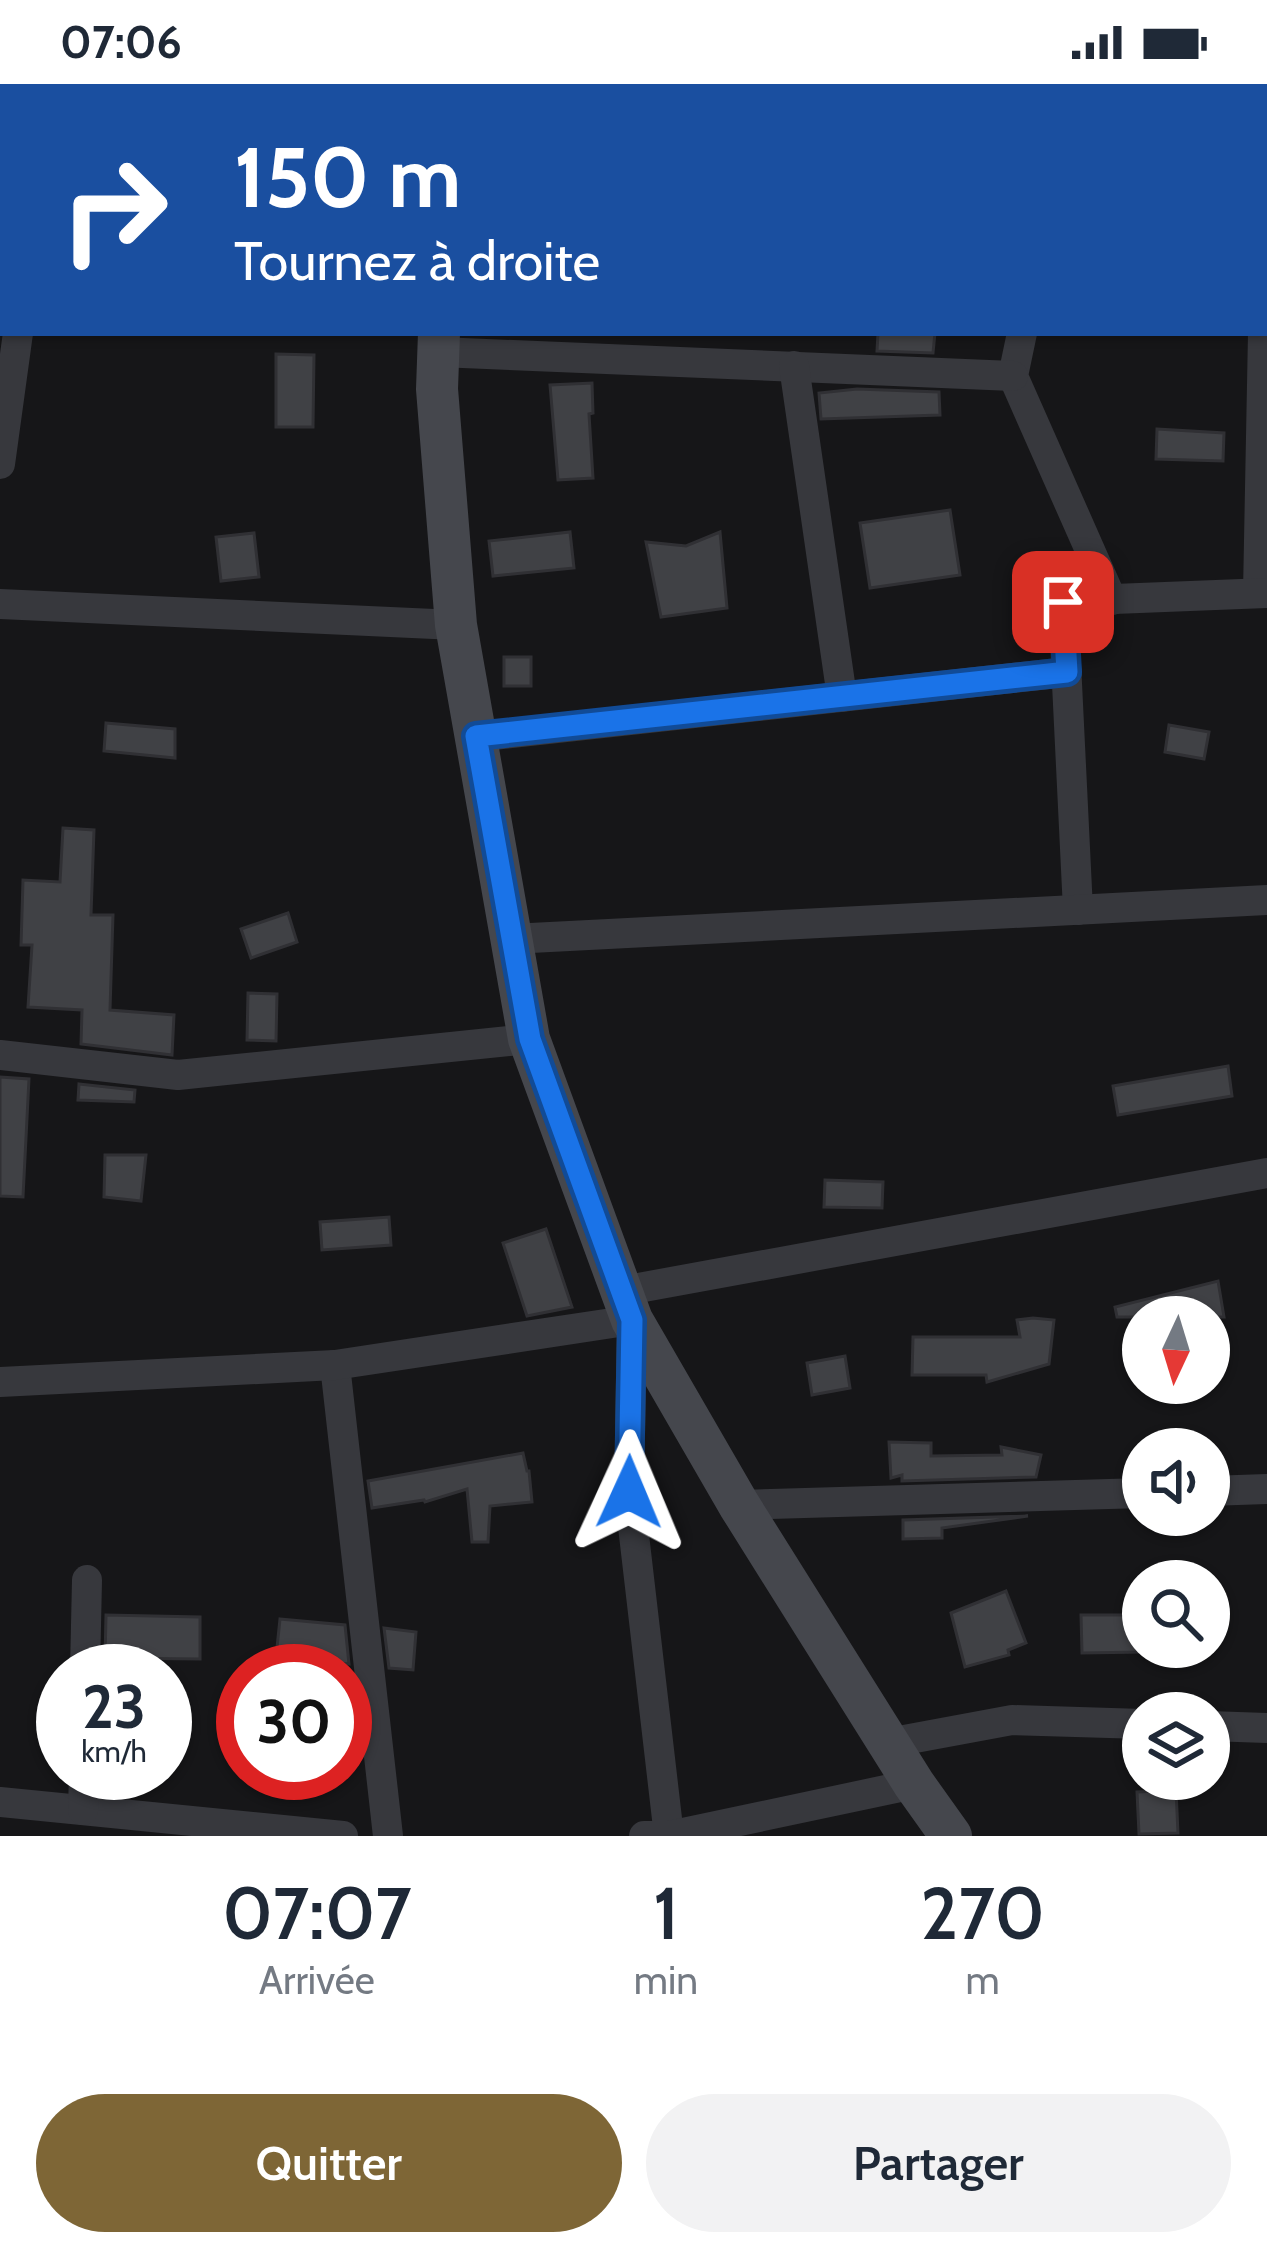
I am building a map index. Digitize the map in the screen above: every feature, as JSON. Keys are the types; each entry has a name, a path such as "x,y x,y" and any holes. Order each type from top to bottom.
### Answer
{"street":[{"path":"0,464 18,336"},
{"path":"1021,336 1013,376 1112,600"},
{"path":"1078,910 1063,602 1263,593 1263,336"},
{"path":"951,1836 739,1505 627,1305 530,1039 456,625 437,389 440,342 794,367 1013,376"},
{"path":"794,367 842,697"},
{"path":"0,604 456,625"},
{"path":"476,736 1067,672"},
{"path":"511,939 1267,900"},
{"path":"0,1054 178,1076 530,1039"},
{"path":"0,1382 335,1365 1267,1173"},
{"path":"627,1305 629,1492 669,1836"},
{"path":"335,1365 388,1836"},
{"path":"1230,1490 1267,1489"},
{"path":"739,1505 1122,1494"},
{"path":"85,1644 86,1580"},
{"path":"888,1743 1012,1720 1122,1723"},
{"path":"1230,1727 1267,1728"},
{"path":"644,1836 669,1836 914,1784"},
{"path":"83,1800 83,1810"},
{"path":"0,1802 343,1836"}],"building":[{"path":"878,336 935,336 933,353 877,351"},
{"path":"276,354 314,355 313,427 276,427"},
{"path":"592,383 593,478 558,480 550,385"},
{"path":"857,389 939,392 940,415 821,419 819,393"},
{"path":"1157,429 1224,433 1223,461 1156,459"},
{"path":"950,510 960,575 870,588 860,523"},
{"path":"570,532 574,568 493,576 489,541"},
{"path":"720,532 727,608 661,617 646,542 686,546"},
{"path":"254,533 259,577 221,581 216,537"},
{"path":"504,657 531,657 531,686 504,686"},
{"path":"106,723 175,729 175,758 104,751"},
{"path":"1169,725 1209,732 1204,759 1165,752"},
{"path":"63,828 94,830 91,915 113,915 110,1010 174,1015 172,1055 81,1044 82,1010 28,1007 32,945 21,945 23,880 60,882"},
{"path":"288,913 297,942 251,958 241,929"},
{"path":"248,993 277,994 276,1041 247,1040"},
{"path":"1228,1066 1232,1096 1118,1115 1113,1086"},
{"path":"0,1077 29,1079 23,1197 0,1196"},
{"path":"79,1084 135,1090 134,1102 78,1100"},
{"path":"105,1155 146,1155 141,1201 104,1197"},
{"path":"825,1180 883,1182 882,1208 824,1207"},
{"path":"389,1217 391,1245 322,1250 320,1222"},
{"path":"546,1229 572,1307 527,1316 503,1243"},
{"path":"1218,1281 1220,1296 1159,1296"},
{"path":"1017,1320 1054,1320 1049,1364 987,1382 986,1375 912,1375 913,1337 1020,1337"},
{"path":"845,1356 850,1388 812,1395 807,1363"},
{"path":"889,1442 931,1443 931,1456 1002,1455 1001,1447 1041,1455 1036,1477 902,1481 902,1475 891,1478"},
{"path":"523,1453 532,1502 490,1506 488,1542 472,1542 467,1489 425,1502 372,1508 368,1481"},
{"path":"1028,1516 942,1528 942,1538 903,1539 903,1520"},
{"path":"1006,1591 1026,1643 1008,1650 1009,1655 965,1667 951,1613"},
{"path":"106,1615 200,1617 200,1659 192,1659 192,1644 105,1644"},
{"path":"1081,1615 1122,1615 1122,1652 1082,1653"},
{"path":"280,1619 345,1625 347,1644 277,1644"},
{"path":"384,1628 416,1632 413,1670 389,1668"},
{"path":"1137,1800 1176,1800 1178,1833 1139,1834"}],"route":[{"path":"629,1492 632,1320 530,1039 476,736 1067,672 1063,602"}]}
